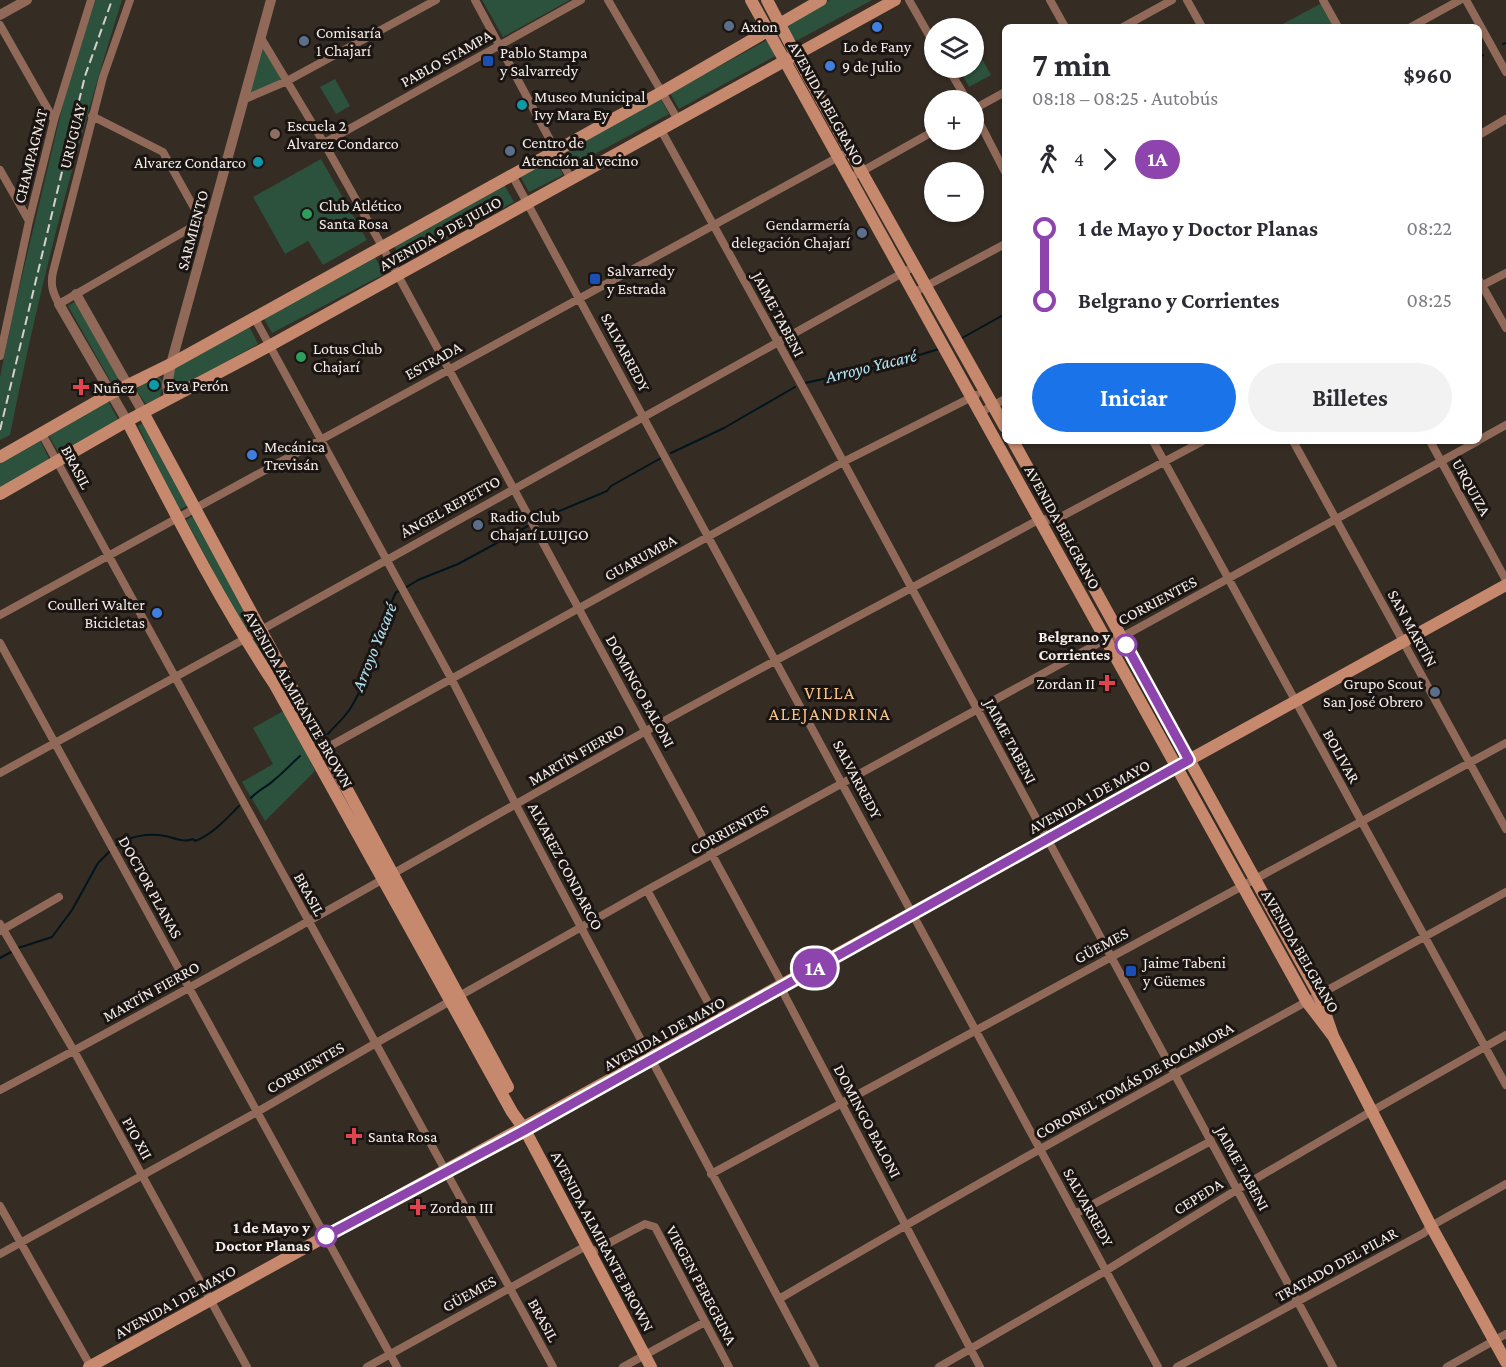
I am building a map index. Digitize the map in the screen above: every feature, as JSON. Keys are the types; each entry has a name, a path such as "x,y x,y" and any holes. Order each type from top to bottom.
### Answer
{"main road":[{"name":"AVENIDA BELGRANO","path":"751,0 768,30 791,58 851,151 1002,422"},
{"name":"AVENIDA BELGRANO","path":"767,0 780,23 791,58 850,178 1177,767 1249,882"},
{"name":"AVENIDA 9 DE JULIO","path":"0,457 110,394 171,364 662,92 821,0"},
{"name":"AVENIDA 9 DE JULIO","path":"0,494 127,421 269,346 895,0"},
{"name":"AVENIDA ALMIRANTE BROWN","path":"144,414 261,630 319,752 387,878 520,1110 525,1130 651,1367"},
{"name":"AVENIDA ALMIRANTE BROWN","path":"127,421 177,518 244,639 319,752"},
{"name":"AVENIDA BELGRANO","path":"1015,444 1189,760 1249,882 1313,998 1431,1226 1506,1362"},
{"name":"AVENIDA 1 DE MAYO","path":"90,1367 445,1171 525,1130 1506,585"}],"street":[{"path":"0,15 27,0"},
{"name":"CHAMPAGNAT","path":"0,356 3,334 54,120 91,0"},
{"name":"URUGUAY","path":"50,282 92,116 106,67 130,0"},
{"name":"SARMIENTO","path":"169,399 167,385 171,364 206,219 271,0"},
{"path":"243,100 286,81 436,0"},
{"path":"475,0 571,179"},
{"name":"PABLO STAMPA","path":"324,143 581,0"},
{"path":"608,0 678,120"},
{"path":"909,0 924,26"},
{"path":"1050,0 1063,24"},
{"path":"1128,24 1172,0"},
{"path":"1187,0 1200,24"},
{"path":"1323,0 1336,24"},
{"path":"1416,24 1460,0"},
{"path":"1466,0 1479,24"},
{"path":"0,25 54,120"},
{"path":"1482,29 1506,72"},
{"name":"DOMINGO BALONI","path":"261,38 382,246 646,731 779,978 785,996 980,1367"},
{"path":"984,105 1002,94"},
{"path":"59,304 206,219 163,152 92,116"},
{"path":"1482,133 1506,119"},
{"name":"JAIME TABENI","path":"661,130 778,341 797,380 1333,1367"},
{"path":"984,131 1002,166"},
{"path":"850,178 924,137"},
{"name":"ESTRADA","path":"0,615 579,297 851,151"},
{"path":"1,173 29,221"},
{"name":"SALVARREDY","path":"512,175 777,660 1158,1367"},
{"path":"915,292 1002,246"},
{"name":"ÁNGEL REPETTO","path":"0,773 915,266"},
{"path":"1482,283 1506,273"},
{"name":"AVENIDA ALMIRANTE BROWN","path":"50,282 59,304 127,421"},
{"path":"1482,287 1506,328"},
{"name":"AVENIDA ALMIRANTE BROWN","path":"76,294 144,414"},
{"name":"ALVAREZ CONDARCO","path":"254,317 451,678 516,806 815,1367"},
{"name":"GUARUMBA","path":"319,752 843,462 984,390"},
{"path":"981,412 1002,400"},
{"name":"CORRIENTES","path":"1482,439 1506,425"},
{"name":"BRASIL","path":"42,434 553,1367"},
{"name":"BOLIVAR","path":"1155,444 1506,1085"},
{"path":"1040,519 1055,520 1197,444"},
{"name":"SAN MARTÍN","path":"1295,444 1506,829"},
{"name":"URQUIZA","path":"1432,444 1506,580"},
{"name":"CORRIENTES","path":"0,1254 258,1112 647,890 1106,639 1122,637 1472,444"},
{"name":"MARTÍN FIERRO","path":"0,1090 387,878 646,731 1040,519"},
{"name":"DOCTOR PLANAS","path":"0,643 397,1367"},
{"name":"GÜEMES","path":"711,1174 1506,743"},
{"path":"647,890 718,1021"},
{"name":"CORONEL TOMÁS DE ROCAMORA","path":"779,1299 905,1224 1506,892"},
{"path":"1,928 59,897"},
{"name":"PIO XII","path":"1,928 21,958 74,1051 248,1367"},
{"name":"CEPEDA","path":"939,1367 1107,1270 1238,1189 1506,1035"},
{"path":"1075,1214 1211,1141"},
{"name":"TRATADO DEL PILAR","path":"1177,1367 1425,1233 1431,1226 1506,1184"},
{"path":"0,1206 90,1367"},
{"name":"GÜEMES","path":"367,1367 510,1288 588,1249 645,1224"},
{"name":"VIRGEN PEREGRINA","path":"645,1224 655,1227 729,1367"},
{"path":"623,1367 705,1322"},
{"path":"1447,1367 1506,1334"}],"green space":[{"path":"95,0 122,0 60,216 33,325 10,435 0,440 0,377 12,318 67,87"},
{"path":"482,0 570,0 503,37"},
{"path":"830,0 872,0 798,40 793,39 787,29 789,21"},
{"path":"1322,3 1333,24 1283,24"},
{"path":"769,39 777,55 679,109 670,93"},
{"path":"261,41 284,80 245,98"},
{"path":"984,63 991,75 969,87 964,78 984,78"},
{"path":"335,79 350,106 336,114 320,87"},
{"path":"660,98 669,114 571,167 562,151"},
{"path":"554,158 563,175 529,192 520,176"},
{"name":"Club Atlético Santa Rosa","path":"321,159 367,240 323,265 308,241 285,254 253,197"},
{"path":"505,186 514,202 403,262 394,246"},
{"path":"375,257 384,274 272,333 263,317"},
{"path":"76,301 119,378 111,382 68,306"},
{"path":"249,326 258,344 179,388 174,386 171,381 176,365"},
{"path":"157,376 164,381 160,397 146,404 137,391 139,386"},
{"path":"108,401 119,421 61,457 49,436"},
{"path":"143,423 189,505 178,510 138,426"},
{"path":"40,440 50,461 0,487 0,462"},
{"path":"195,515 254,625 245,630 186,520"},
{"path":"260,636 316,741 312,744 253,640"},
{"path":"285,710 315,771 265,821 242,782 273,764 253,728"}],"waterway":[{"name":"Arroyo Yacaré","path":"962,338 1002,316"},
{"name":"Arroyo Yacaré","path":"805,383 886,365 939,349"},
{"name":"Arroyo Yacaré","path":"671,453 724,428 795,387"},
{"name":"Arroyo Yacaré","path":"538,520 607,491 611,486 661,458"},
{"name":"Arroyo Yacaré","path":"405,588 418,580 458,564 528,526"},
{"name":"Arroyo Yacaré","path":"328,734 348,712 358,695 396,592 400,591"},
{"name":"Arroyo Yacaré","path":"251,798 300,756"},
{"name":"Arroyo Yacaré","path":"115,846 126,840 145,835 195,841 213,830 239,806"},
{"name":"Arroyo Yacaré","path":"18,948 52,937 72,910 98,863 111,850"},
{"name":"Arroyo Yacaré","path":"0,958 13,951"}],"railway":[{"path":"0,430 85,76 112,0"}],"bus line":[{"name":"1A","path":"326,1236 525,1130 1189,760 1126,645"}],"place":[{"name":"Axion","path":"729,26"},
{"name":"Lo de Fany","path":"877,27"},
{"name":"Comisaría 1 Chajarí","path":"304,41"},
{"name":"Pablo Stampa y Salvarredy","path":"488,61"},
{"name":"9 de Julio","path":"830,66"},
{"name":"Museo Municipal Ivy Mara Ey","path":"522,105"},
{"name":"Escuela 2 Alvarez Condarco","path":"275,134"},
{"name":"Centro de Atención al vecino","path":"510,151"},
{"name":"Alvarez Condarco","path":"258,162"},
{"name":"Club Atlético Santa Rosa","path":"307,214"},
{"name":"Gendarmería delegación Chajarí","path":"862,233"},
{"name":"Salvarredy y Estrada","path":"595,279"},
{"name":"Lotus Club Chajarí","path":"301,357"},
{"name":"Eva Perón","path":"154,385"},
{"name":"Nuñez","path":"81,387"},
{"name":"Mecánica Trevisán","path":"252,455"},
{"name":"Radio Club Chajarí LU1JGO","path":"478,525"},
{"name":"Coulleri Walter Bicicletas","path":"157,613"},
{"name":"Belgrano y Corrientes","path":"1126,645"},
{"name":"Zordan II","path":"1107,683"},
{"name":"Grupo Scout San José Obrero","path":"1435,692"},
{"name":"Jaime Tabeni y Güemes","path":"1131,971"},
{"name":"Santa Rosa","path":"354,1136"},
{"name":"Zordan III","path":"418,1207"},
{"name":"1 de Mayo y Doctor Planas","path":"326,1236"}],"district":[{"name":"VILLA ALEJANDRINA","path":"830,703"}]}
